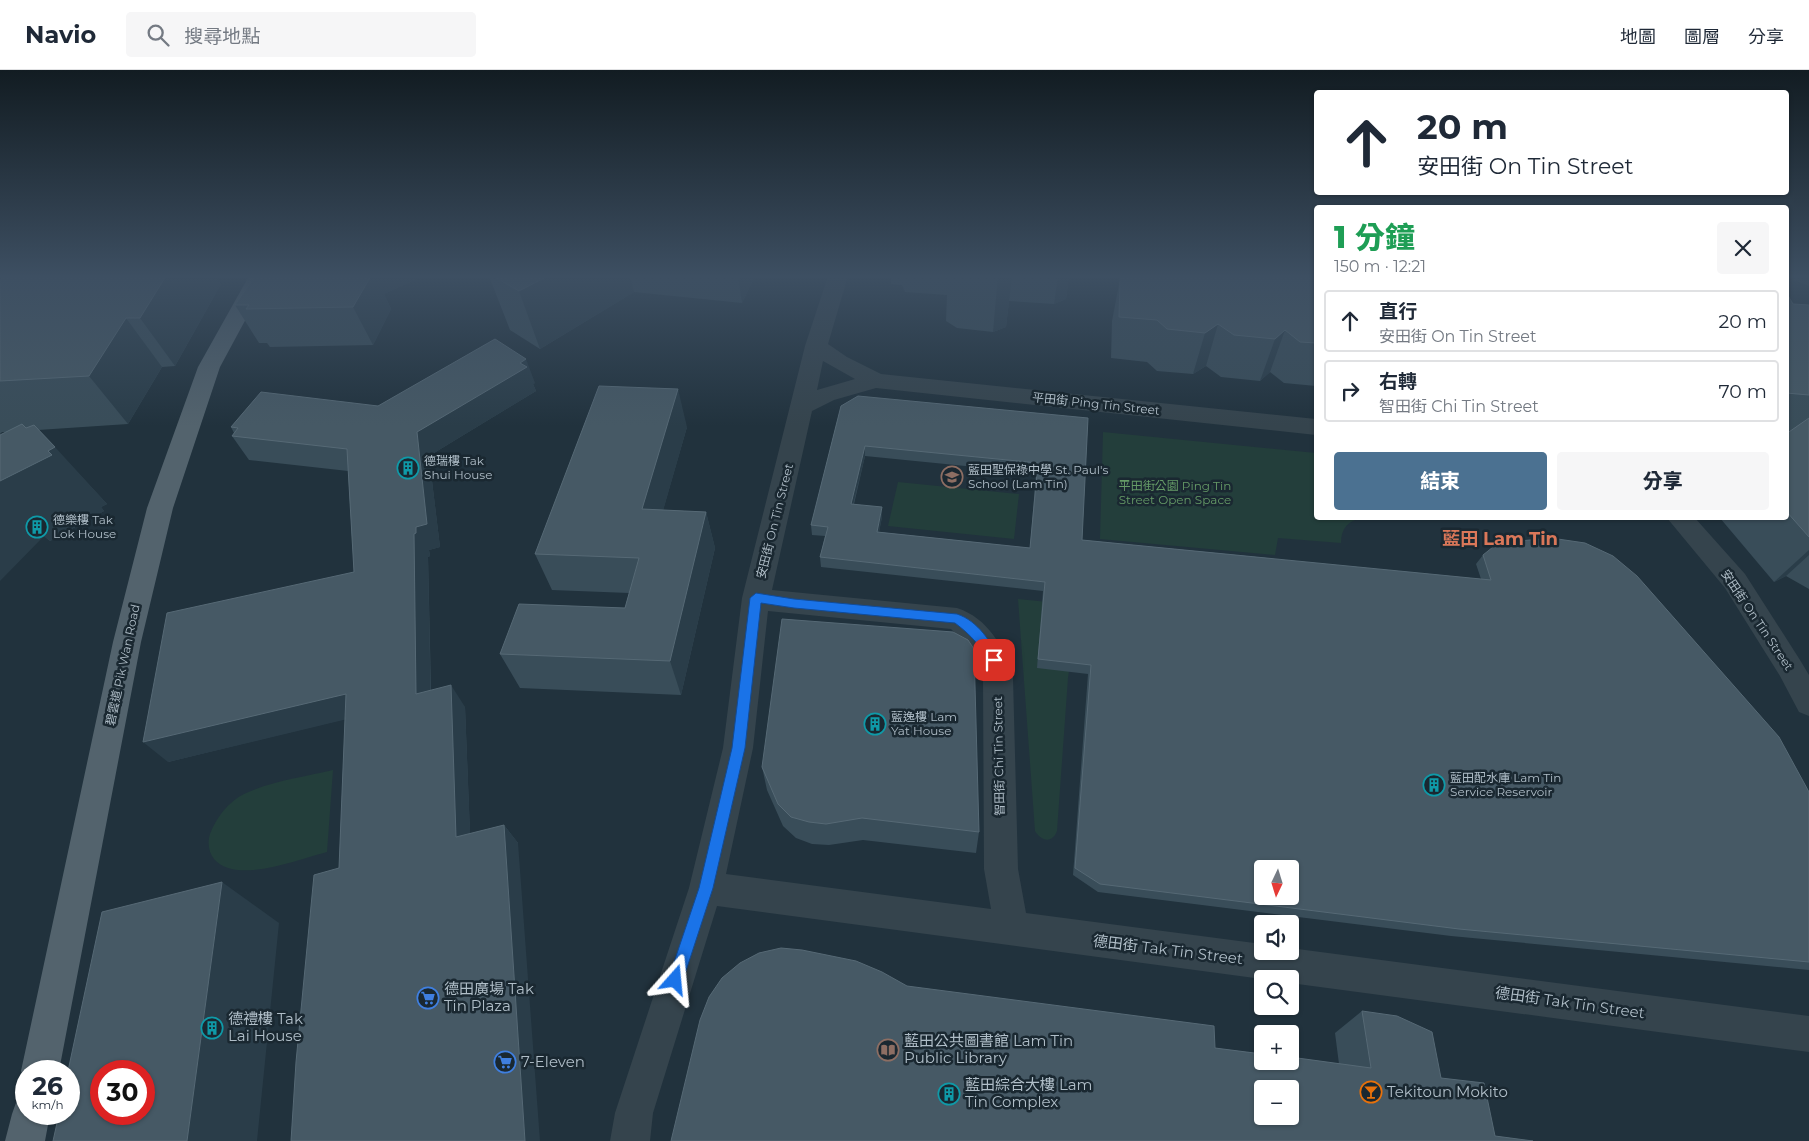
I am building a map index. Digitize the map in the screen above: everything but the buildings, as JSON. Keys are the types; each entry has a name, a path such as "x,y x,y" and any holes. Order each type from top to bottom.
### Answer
{"main road":[{"name":"碧雲道 Pik Wan Road","path":"42,1060 127,642 160,508 187,428 217,351 231,326"},
{"path":"25,1141 29,1125"}],"street":[{"name":"安田街 On Tin Street","path":"630,1141 634,1113 706,888 738,748 756,598 822,326"},
{"name":"平田街 Ping Tin Street","path":"816,346 839,362 876,381 1314,427"},
{"name":"平田街 Ping Tin Street","path":"803,406 826,395 876,381"},
{"name":"安田街 On Tin Street","path":"1682,520 1735,582 1790,668 1809,704"},
{"name":"智田街 Chi Tin Street","path":"756,598 794,604 957,619 986,644 994,660 998,678 1002,869 1012,929"},
{"name":"德田街 Tak Tin Street","path":"706,888 1809,1034"}],"green space":[{"name":"平田街公園 Ping Tin Street Open Space","path":"1103,432 1314,453 1314,520 1356,520 1349,523 1344,529 1341,543 1278,538 1275,555 1100,539"},
{"path":"898,482 1019,494 1014,539 888,526"},
{"path":"1018,599 1078,605 1068,678 1057,831 1052,838 1046,840 1035,831"},
{"path":"333,770 327,852 285,864 252,870 237,870 224,866 214,859 209,848 210,834 219,816 238,797 265,786"}],"place":[{"name":"德瑞樓 Tak Shui House","path":"408,468"},
{"name":"藍田聖保祿中學 St. Paul's School (Lam Tin)","path":"952,477"},
{"name":"德樂樓 Tak Lok House","path":"37,527"},
{"name":"藍逸樓 Lam Yat House","path":"875,724"},
{"name":"藍田配水庫 Lam Tin Service Reservoir","path":"1434,785"},
{"name":"德田廣場 Tak Tin Plaza","path":"428,998"},
{"name":"德禮樓 Tak Lai House","path":"212,1028"},
{"name":"藍田公共圖書館 Lam Tin Public Library","path":"888,1050"},
{"name":"7-Eleven","path":"505,1062"},
{"name":"Tekitoun Mokito","path":"1371,1092"},
{"name":"藍田綜合大樓 Lam Tin Complex","path":"949,1094"}],"district":[{"name":"藍田 Lam Tin","path":"1500,539"}],"route":[{"path":"675,980 706,888 738,748 756,598 794,604 957,619 986,644 994,660"}]}
